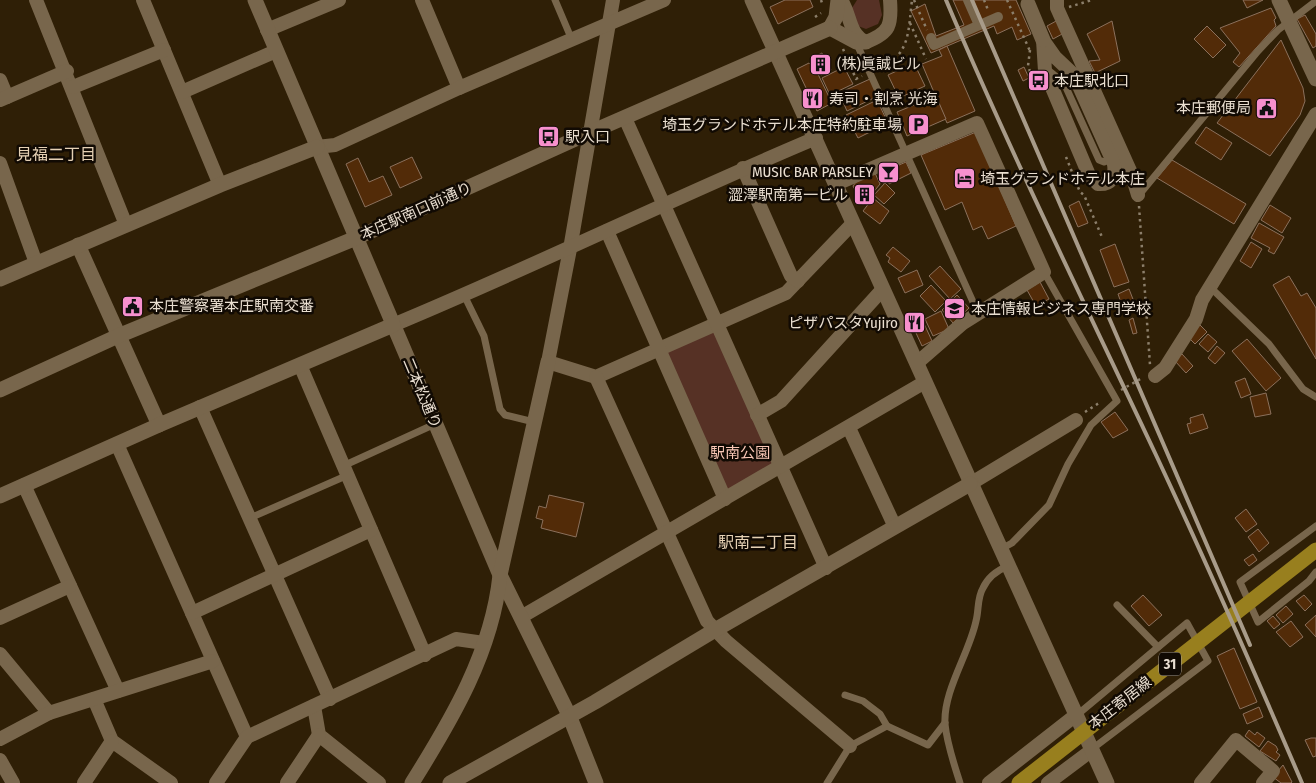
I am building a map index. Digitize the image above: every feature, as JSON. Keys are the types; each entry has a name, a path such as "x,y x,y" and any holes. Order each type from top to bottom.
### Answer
{"main road":[{"name":"本庄寄居線","path":"1022,781 1316,550"}],"street":[{"path":"36,0 73,87 126,225"},
{"path":"144,0 220,184"},
{"name":"二本松通り","path":"255,0 500,576 569,715 596,783"},
{"path":"267,30 339,0"},
{"path":"422,0 459,88"},
{"path":"412,783 466,691 484,643 496,601 548,362 570,249 613,0"},
{"path":"0,279 220,184 317,147 335,145 459,88 573,41 664,0"},
{"path":"752,0 1107,783"},
{"path":"840,0 861,42"},
{"path":"840,0 836,17 830,28 861,42 881,36 888,29 890,1"},
{"path":"968,0 979,26"},
{"path":"1279,0 1316,79"},
{"path":"1028,1 1043,40 1054,57 1074,75 1110,154 1114,164 1114,177 1110,181 1098,184 1089,175 1044,67 1043,40"},
{"path":"1057,4 1138,195"},
{"path":"931,38 934,45 1003,15"},
{"name":"本庄駅南口前通り","path":"0,390 118,336 356,238 591,132 830,28"},
{"path":"73,87 164,50"},
{"path":"182,92 276,51"},
{"path":"0,80 4,99 66,71"},
{"path":"1150,376 1165,368 1196,319 1198,309 1210,287 1316,114"},
{"path":"625,118 826,568"},
{"path":"836,184 976,123 1044,272 963,323 917,364"},
{"path":"0,496 200,407 570,249 664,204 816,138"},
{"path":"0,166 36,263"},
{"path":"744,168 791,276 798,281"},
{"path":"548,362 596,377 786,293 853,223"},
{"path":"607,232 725,499"},
{"path":"78,245 159,425"},
{"path":"757,415 781,401 882,290"},
{"path":"300,365 425,655"},
{"path":"596,377 707,621 715,630 850,746"},
{"path":"521,617 780,466 849,428 925,382"},
{"path":"200,407 330,699"},
{"path":"450,783 826,568 1076,420"},
{"path":"849,428 895,527"},
{"path":"117,444 247,737"},
{"path":"24,486 118,691"},
{"path":"192,614 371,530"},
{"path":"0,618 70,586"},
{"path":"216,783 247,737 456,639 484,643"},
{"path":"0,654 49,713"},
{"path":"0,739 49,713 213,661"},
{"path":"94,699 112,741 171,783"},
{"path":"314,706 319,735 379,783"},
{"path":"990,783 1076,715"},
{"path":"287,783 319,735"},
{"path":"1200,783 1236,740 1272,771 1263,783"},
{"path":"84,783 112,741"},
{"path":"1048,783 1092,750"},
{"path":"0,760 13,783"}],"lane":[{"path":"555,0 573,41"},
{"path":"846,15 849,0"},
{"path":"1138,195 1258,51 1289,21 1316,1"},
{"path":"861,42 906,152 978,313"},
{"path":"1044,67 1064,83 1099,160 1104,162 1108,160 1110,154"},
{"path":"1000,549 1012,543 1049,505 1068,464 1091,425 1117,401 1044,272"},
{"path":"1210,287 1269,344 1303,389 1316,396"},
{"path":"464,295 484,336 500,409 505,415 534,422"},
{"path":"250,518 436,424"},
{"path":"1316,526 1240,582 1258,622 1309,581 1316,572"},
{"path":"960,783 952,760 945,723 947,704 976,623 980,593 988,580 1000,569 1008,566"},
{"path":"1117,605 1158,647"},
{"path":"1076,715 1187,623 1208,661 1092,750"},
{"path":"845,695 863,701 880,714 887,726 928,745 945,723"},
{"path":"827,783 850,746 887,726"}],"path":[{"path":"815,17 821,15 824,6 821,0"},
{"path":"913,0 922,17"},
{"path":"874,71 891,63 902,51 906,43 913,0"},
{"path":"984,0 989,12"},
{"path":"1007,0 1030,51"},
{"path":"1057,4 1092,0"},
{"path":"1003,15 1012,11"},
{"path":"909,22 926,59"},
{"path":"838,47 842,49 856,79 866,74"},
{"path":"1113,395 1150,376 1138,195"}],"green space":[{"path":"857,0 879,0 882,15 878,24 866,29 858,26 852,8"},
{"name":"駅南公園","path":"711,331 715,333 773,458 773,466 730,493 725,488 666,351"}],"building":[{"path":"785,0 810,0 813,7 778,24 770,7"},
{"path":"953,0 1016,0 1031,34 1017,40 1012,27 997,34 994,26 931,53 911,11 925,4 936,36 964,25"},
{"path":"1243,0 1263,0 1247,8"},
{"path":"1271,8 1276,18 1274,20 1276,26 1239,67 1233,62 1240,53 1220,28"},
{"path":"1305,15 1316,34 1316,46 1313,48 1297,19"},
{"path":"1058,20 1064,33 1053,39 1047,26"},
{"path":"1112,21 1120,61 1095,73 1089,61 1100,60 1087,34"},
{"path":"1207,26 1226,45 1213,58 1194,39"},
{"path":"1281,40 1303,88 1305,101 1300,115 1270,156 1217,123"},
{"path":"947,46 975,111 947,123 922,64 942,56 939,50"},
{"name":"(株)眞誠ビル","path":"822,53 831,70 821,75 812,58"},
{"path":"809,63 815,68 832,103 817,111 797,69"},
{"path":"914,63 925,86 899,98 888,75"},
{"path":"844,67 853,84 830,95 822,78"},
{"path":"1024,67 1029,78 1023,81 1018,70"},
{"path":"870,79 878,96 847,111 839,93"},
{"path":"936,96 946,119 907,136 897,112"},
{"path":"877,100 888,123 858,138 846,115"},
{"path":"1206,127 1232,143 1221,160 1195,143"},
{"name":"埼玉グランドホテル本庄","path":"976,132 1016,226 988,239 982,226 973,230 962,202 945,210 921,155"},
{"path":"412,157 422,178 400,188 390,167"},
{"path":"358,158 369,182 383,176 392,195 365,207 346,164"},
{"path":"1172,160 1246,204 1234,224 1157,178"},
{"path":"906,162 911,173 889,184 889,182 883,183 878,174"},
{"name":"澀澤駅南第一ビル","path":"875,173 880,184 863,205 853,186 856,182"},
{"path":"885,183 895,193 884,204 874,195"},
{"path":"873,198 889,211 880,224 863,211"},
{"path":"1079,201 1088,223 1078,227 1069,206"},
{"path":"1270,205 1291,218 1282,233 1261,220"},
{"path":"1259,223 1284,237 1274,254 1268,251 1270,248 1251,238"},
{"path":"1251,242 1262,249 1251,268 1240,261"},
{"path":"1115,244 1129,282 1114,287 1100,250"},
{"path":"893,247 910,261 901,272 888,262 890,258 886,255"},
{"path":"940,266 961,289 950,299 929,276"},
{"path":"917,270 923,285 905,293 898,278"},
{"path":"1289,276 1301,296 1307,293 1316,308 1316,359 1273,285"},
{"path":"1040,282 1049,299 1036,306 1027,290"},
{"path":"931,285 946,301 935,312 920,296"},
{"path":"1129,289 1136,307 1124,311 1118,294"},
{"name":"本庄情報ビジネス専門学校","path":"957,295 969,308 953,323 942,310"},
{"path":"941,311 949,329 933,336 925,319"},
{"path":"921,317 932,341 922,346 911,322"},
{"path":"1133,318 1137,333 1133,334 1129,320"},
{"path":"1200,325 1207,332 1195,344 1188,337"},
{"path":"1208,334 1217,342 1208,352 1199,344"},
{"path":"1247,339 1281,378 1266,391 1232,351"},
{"path":"1217,346 1225,353 1215,364 1208,358"},
{"path":"1182,354 1193,366 1186,373 1175,361"},
{"path":"1245,378 1251,394 1241,398 1235,382"},
{"path":"1266,393 1271,414 1255,417 1250,397"},
{"path":"1115,412 1128,430 1113,438 1101,422"},
{"path":"1203,414 1208,428 1190,434 1187,424 1191,423 1190,418"},
{"path":"549,495 584,503 576,537 541,528 543,520 536,518 539,506 546,508"},
{"path":"1246,509 1257,524 1246,532 1235,518"},
{"path":"1258,529 1269,543 1259,552 1248,537"},
{"path":"1253,554 1257,560 1249,566 1244,560"},
{"path":"1143,595 1162,615 1149,626 1131,606"},
{"path":"1304,595 1312,604 1305,611 1296,601"},
{"path":"1286,606 1293,614 1283,623 1276,615"},
{"path":"1316,615 1316,637 1305,625"},
{"path":"1273,616 1280,624 1274,629 1267,621"},
{"path":"1291,621 1303,637 1290,647 1276,632"},
{"path":"1234,648 1257,702 1240,709 1217,656"},
{"path":"1259,707 1263,717 1247,724 1243,714"},
{"path":"1249,730 1255,735 1257,732 1265,738 1259,747 1245,736"},
{"path":"1316,738 1316,756 1313,757 1305,740"},
{"path":"1268,741 1276,746 1278,750 1276,752 1280,755 1276,761 1260,751"},
{"path":"1283,765 1291,783 1281,783 1273,777"}],"railway":[{"path":"946,0 1022,172 1194,537 1302,783"},
{"path":"972,0 1250,645"}],"place":[{"name":"(株)眞誠ビル","path":"821,64"},
{"name":"本庄駅北口","path":"1038,81"},
{"name":"寿司・割烹 光海","path":"813,99"},
{"name":"本庄郵便局","path":"1267,108"},
{"name":"埼玉グランドホテル本庄特約駐車場","path":"918,125"},
{"name":"駅入口","path":"549,137"},
{"name":"MUSIC BAR PARSLEY","path":"889,172"},
{"name":"埼玉グランドホテル本庄","path":"964,179"},
{"name":"澀澤駅南第一ビル","path":"864,195"},
{"name":"本庄警察署本庄駅南交番","path":"133,306"},
{"name":"本庄情報ビジネス専門学校","path":"955,309"},
{"name":"ピザパスタYujiro","path":"914,323"}],"district":[{"name":"見福二丁目","path":"56,154"},
{"name":"駅南二丁目","path":"758,542"}]}
